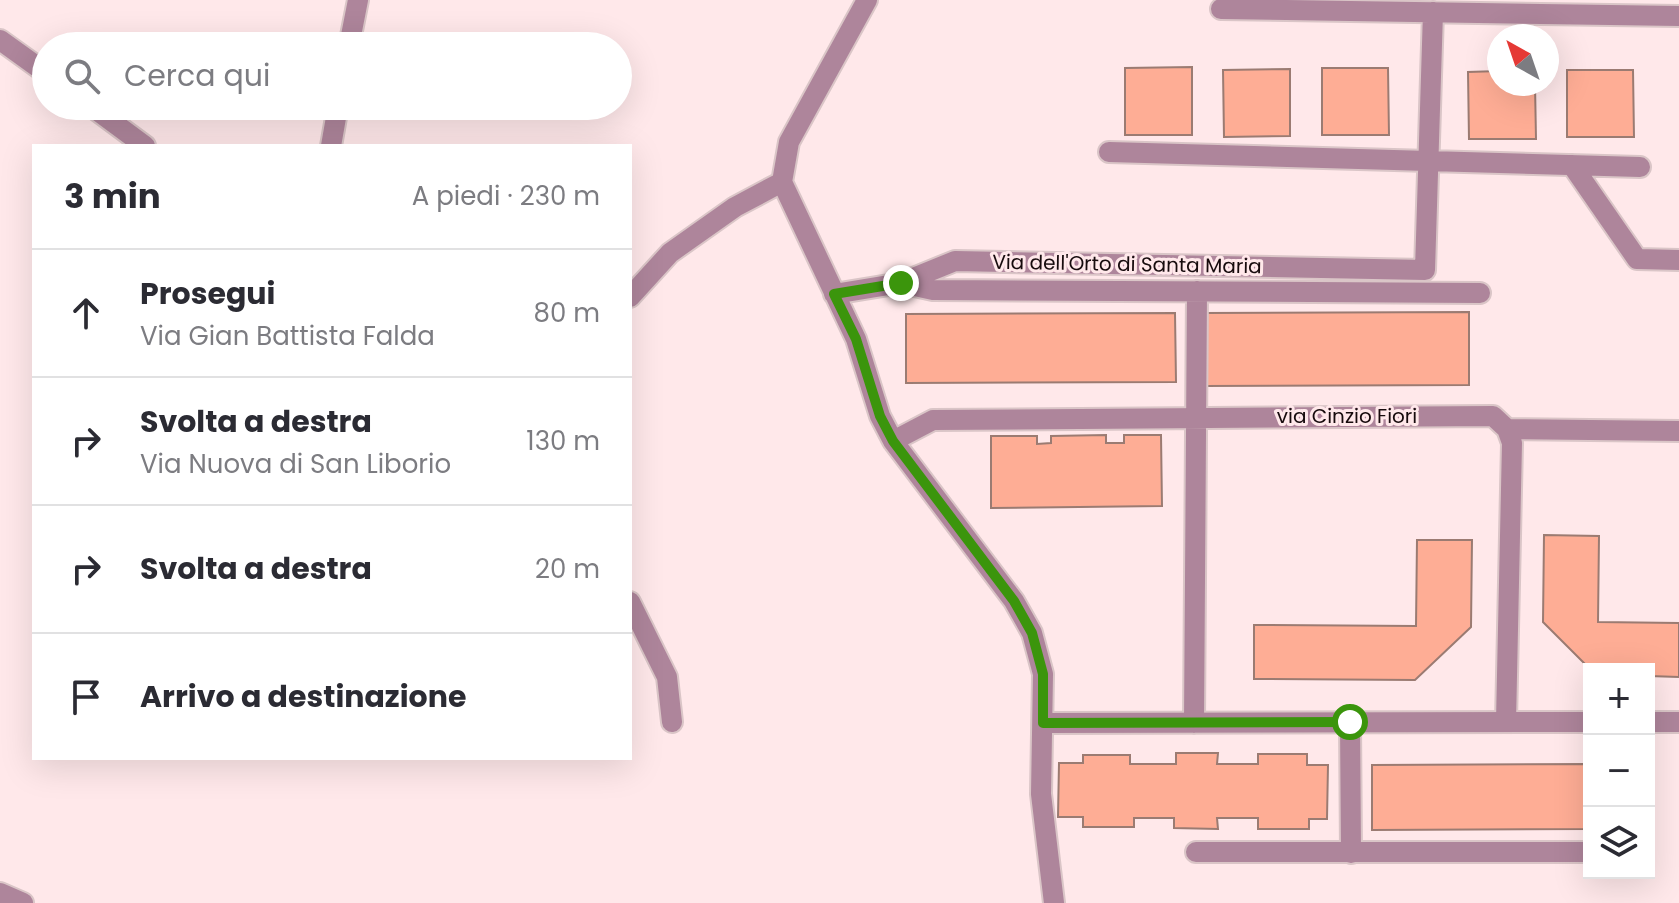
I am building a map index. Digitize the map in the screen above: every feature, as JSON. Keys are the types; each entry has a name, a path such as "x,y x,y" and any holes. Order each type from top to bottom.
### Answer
{"street":[{"path":"352,32 358,0"},
{"path":"867,0 789,142 782,182 856,339 880,416 893,441 1014,601 1032,633 1043,674 1041,794 1054,903"},
{"path":"1221,9 1679,16"},
{"path":"1428,160 1433,12"},
{"path":"0,40 32,63"},
{"path":"110,120 142,144"},
{"path":"331,144 336,120"},
{"path":"1109,152 1640,167"},
{"name":"Via dell'Orto di Santa Maria","path":"834,294 901,283 955,261 1425,270 1428,160"},
{"path":"1572,165 1637,259 1679,260"},
{"path":"632,295 670,253 735,207 782,182"},
{"path":"901,283 933,290 1480,293"},
{"path":"1194,723 1197,291"},
{"name":"via Cinzio Fiori","path":"893,441 933,420 1196,416 1493,416 1507,429 1679,431"},
{"path":"1506,722 1514,494 1512,443 1507,429"},
{"path":"632,606 667,677 672,722"},
{"path":"1350,722 1351,853"},
{"path":"1043,723 1583,722"},
{"path":"1655,722 1679,722"},
{"path":"1196,852 1583,852"},
{"path":"0,893 23,903"}],"building":[{"path":"1192,67 1192,135 1125,135 1125,68"},
{"path":"1322,68 1388,68 1389,135 1322,135"},
{"path":"1290,69 1290,136 1224,137 1223,70"},
{"path":"1567,70 1633,70 1634,137 1567,137"},
{"path":"1487,71 1487,96 1535,96 1536,139 1469,139 1468,72"},
{"path":"1469,312 1469,385 1204,386 1204,313"},
{"path":"1175,313 1176,382 906,383 906,314"},
{"path":"1106,435 1106,443 1124,443 1124,435 1161,435 1162,506 991,508 991,436 1037,436 1037,444 1051,443 1051,436"},
{"path":"1544,535 1599,536 1598,622 1679,623 1679,677 1655,676 1655,663 1584,663 1543,622"},
{"path":"1417,540 1472,540 1471,627 1415,680 1254,679 1254,625 1416,626"},
{"path":"1176,753 1218,753 1217,764 1258,764 1258,754 1307,754 1307,765 1328,765 1327,819 1309,819 1309,829 1258,829 1258,818 1217,818 1218,829 1174,828 1174,818 1134,818 1134,827 1083,827 1083,817 1058,817 1059,763 1083,763 1083,755 1130,755 1130,764 1176,764"},
{"path":"1583,764 1583,829 1372,830 1372,765"}],"route":[{"path":"901,283 834,294 856,339 880,416 893,441 1014,601 1032,633 1043,674 1043,723 1350,722"}]}
